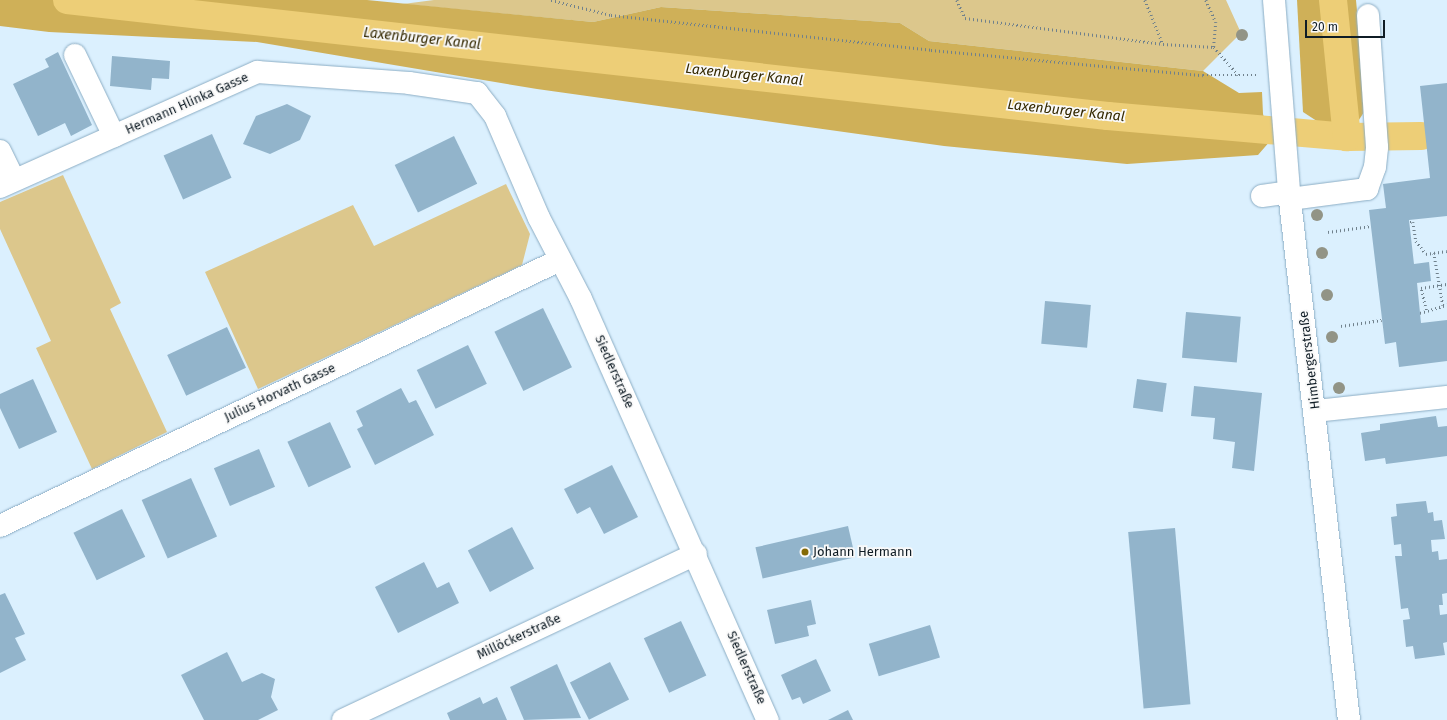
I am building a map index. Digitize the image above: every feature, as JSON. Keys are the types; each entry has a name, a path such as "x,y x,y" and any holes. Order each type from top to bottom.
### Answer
{"street":[{"name":"Himbergerstraße","path":"1274,0 1290,196 1316,411 1349,720"},
{"path":"1262,196 1290,196 1367,189 1376,167 1377,146 1368,15"},
{"path":"75,55 114,136"},
{"name":"Hermann Hlinka Gasse","path":"7,183 258,72 409,83"},
{"name":"Siedlerstraße","path":"409,83 477,93 495,116 696,554 768,720"},
{"path":"0,151 7,183"},
{"name":"Julius Horvath Gasse","path":"0,526 560,260"},
{"path":"1316,411 1447,397"},
{"name":"Millöckerstraße","path":"343,720 696,554"}],"path":[{"path":"551,0 611,15 938,51 1238,75 1214,47 1216,22 1206,0"},
{"path":"957,0 965,18 1163,44 1214,47"},
{"path":"1145,0 1163,44"},
{"path":"1410,222 1413,222 1416,241 1426,254 1447,251"},
{"path":"1328,232 1371,226"},
{"path":"1420,313 1445,305 1434,253"},
{"path":"1426,310 1422,288 1447,284"},
{"path":"1341,326 1382,320"}],"shaded area":[{"path":"0,0 367,0 593,22 661,7 900,23 929,41 1203,71 1239,93 1262,92 1263,114 1271,140 1258,155 1127,164 944,146 537,89 257,42 49,32 0,26"},
{"path":"434,0 1226,0 1241,33 1203,71 929,41 900,23 661,7 593,22 403,4"},
{"path":"1297,0 1356,0 1366,109 1355,126 1329,129 1303,112"},
{"path":"63,175 121,303 110,309 167,432 92,469 36,348 51,341 0,229 0,202"},
{"path":"506,184 530,234 522,265 258,389 205,272 353,205 374,246"}],"building":[{"path":"58,52 92,125 71,136 65,123 38,136 13,84 49,67 45,59"},
{"path":"112,56 170,61 169,79 152,78 151,90 110,86"},
{"path":"1447,83 1447,216 1409,220 1414,264 1429,262 1431,281 1417,283 1421,323 1447,320 1447,361 1399,367 1396,342 1385,344 1369,210 1386,208 1383,184 1430,178 1420,86"},
{"path":"287,104 311,116 300,140 270,154 243,144 256,116"},
{"path":"212,134 232,178 183,199 164,156"},
{"path":"454,136 477,184 418,213 395,165"},
{"path":"1045,301 1091,305 1087,348 1041,344"},
{"path":"543,308 572,367 523,391 494,332"},
{"path":"1186,312 1241,317 1237,363 1182,358"},
{"path":"227,327 246,368 186,396 167,355"},
{"path":"468,345 487,384 436,409 417,370"},
{"path":"33,379 57,432 19,449 0,408 0,394"},
{"path":"1137,379 1167,383 1163,412 1133,408"},
{"path":"1194,386 1262,393 1254,471 1232,468 1235,442 1213,439 1215,418 1191,416"},
{"path":"401,388 409,403 416,400 434,435 375,465 357,429 363,426 356,411"},
{"path":"1436,416 1438,427 1447,426 1447,456 1386,464 1385,458 1365,461 1361,433 1380,430 1380,424"},
{"path":"330,422 351,467 309,487 287,442"},
{"path":"259,449 275,487 230,506 214,468"},
{"path":"612,465 638,517 604,534 590,507 577,514 564,489"},
{"path":"191,478 217,536 168,558 142,500"},
{"path":"1426,501 1428,513 1433,512 1434,521 1442,520 1445,539 1431,540 1432,552 1438,551 1439,560 1447,559 1447,593 1442,594 1443,605 1439,605 1440,615 1447,614 1447,642 1443,643 1445,655 1415,659 1413,646 1406,647 1403,620 1410,619 1408,608 1401,609 1395,556 1402,556 1401,544 1394,545 1391,517 1397,516 1396,504"},
{"path":"122,509 145,557 97,580 73,533"},
{"name":"Johann Hermann","path":"848,526 855,557 763,579 755,547"},
{"path":"512,527 534,568 490,592 468,550"},
{"path":"1175,528 1190,704 1144,708 1128,532"},
{"path":"424,562 437,588 449,582 459,603 398,633 375,587"},
{"path":"5,593 25,634 15,638 26,660 0,673 0,595"},
{"path":"811,600 816,624 807,626 809,636 775,644 767,610"},
{"path":"681,621 706,675 669,693 644,638"},
{"path":"930,625 940,658 879,676 869,644"},
{"path":"227,652 242,682 262,673 275,679 271,697 278,710 258,720 204,720 181,675"},
{"path":"816,659 831,691 803,704 800,697 792,700 781,675"},
{"path":"610,662 629,699 589,720 570,682"},
{"path":"557,664 581,718 524,720 510,687"},
{"path":"480,697 483,704 497,697 507,720 450,720 447,713"},
{"path":"848,710 853,720 828,720"}],"waterway":[{"name":"Laxenburger Kanal","path":"67,0 1108,116 1347,137 1421,136"},
{"path":"1333,0 1347,137"}],"place":[{"name":"Johann Hermann","path":"805,552"}]}
